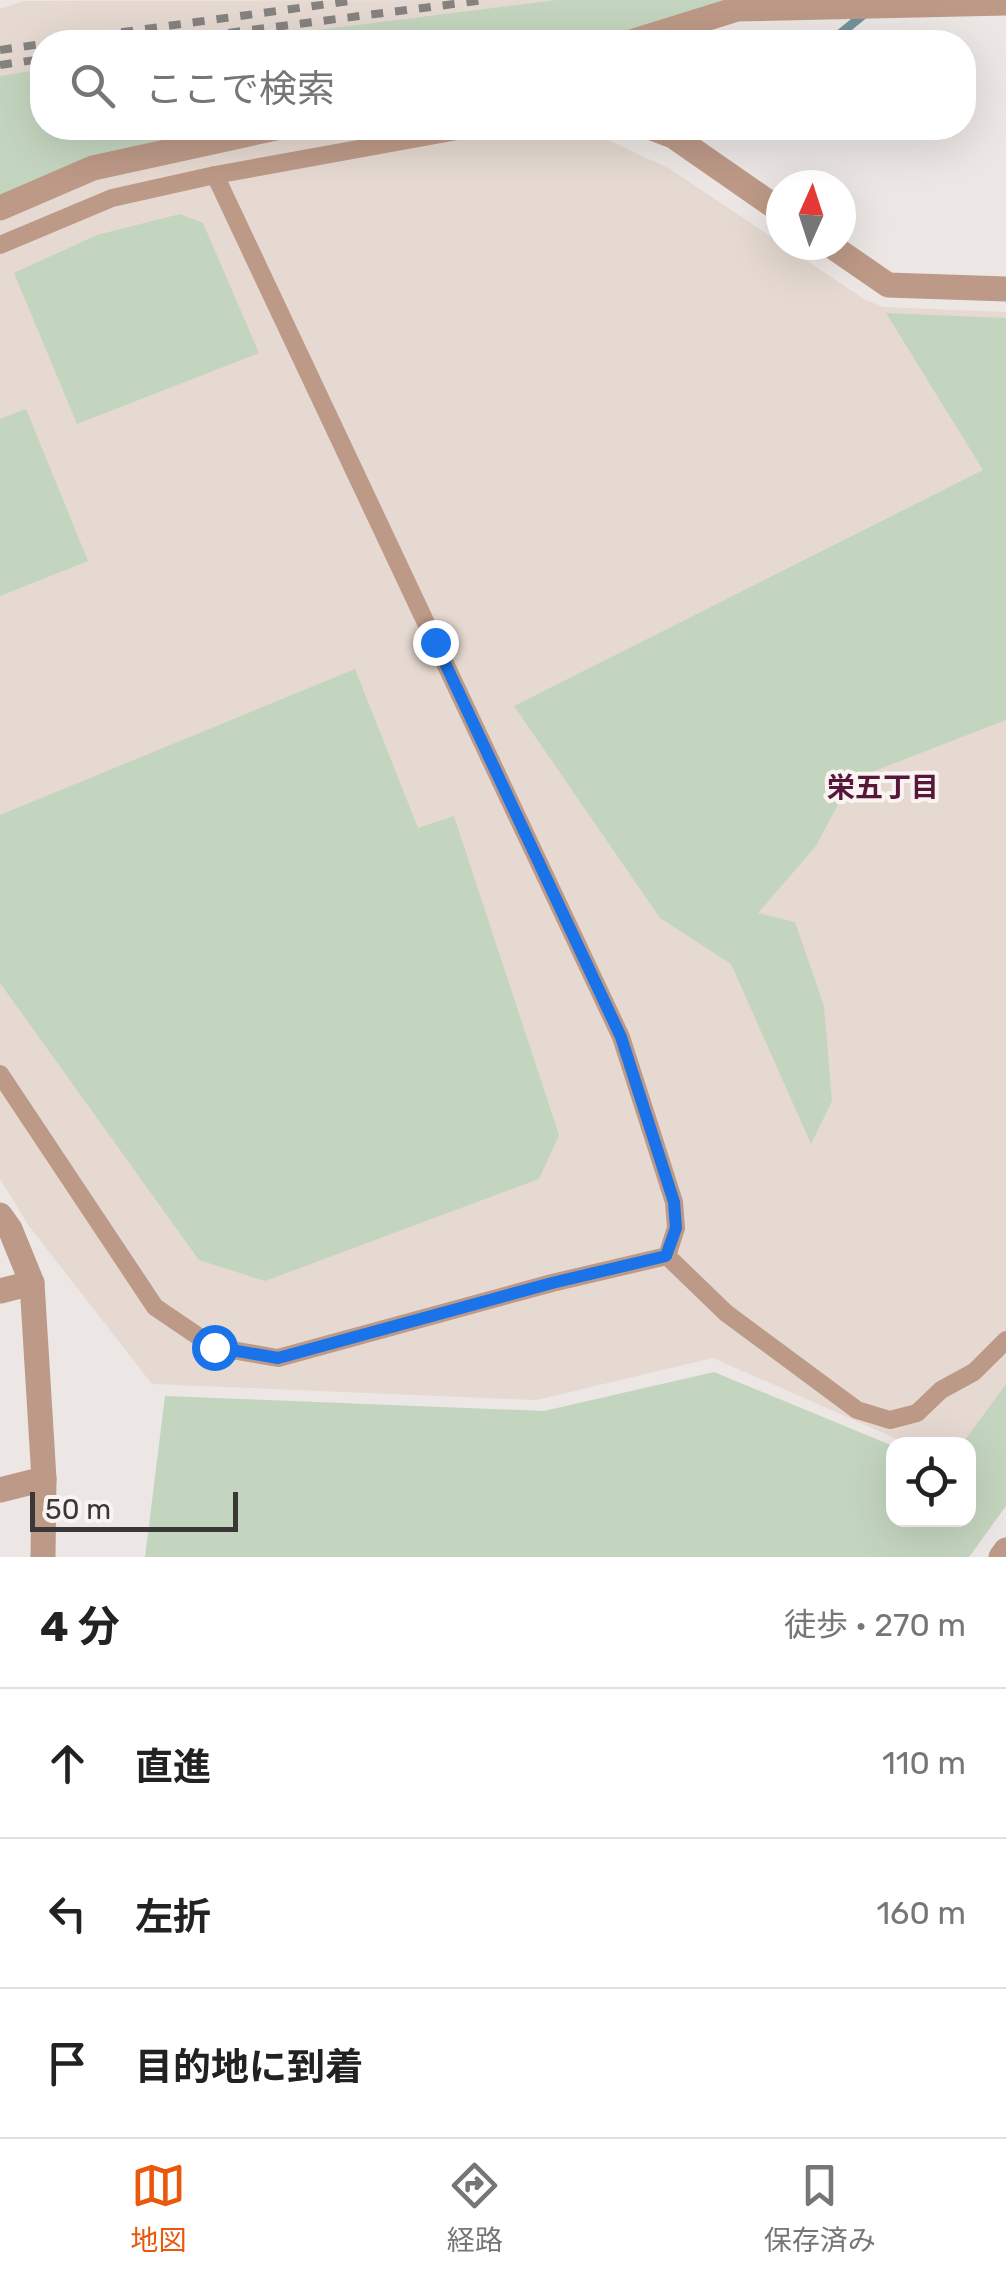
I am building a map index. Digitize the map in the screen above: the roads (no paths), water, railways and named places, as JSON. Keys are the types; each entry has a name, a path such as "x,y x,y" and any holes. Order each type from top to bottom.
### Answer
{"street":[{"path":"670,30 737,9 1006,2"},
{"path":"0,208 93,168 221,140"},
{"path":"679,140 766,201"},
{"path":"852,260 888,285 1006,289"},
{"path":"0,1215 32,1284 44,1480 43,1557"},
{"path":"0,1291 32,1284"},
{"path":"0,1490 44,1480"},
{"path":"1001,1557 1006,1550"}],"lane":[{"path":"0,245 112,198 408,140"},
{"path":"215,175 621,1037 674,1202 676,1228 666,1256"},
{"path":"0,1074 155,1307 214,1347 278,1358 666,1256"},
{"path":"666,1256 726,1313 857,1410 875,1417 890,1420 917,1412 940,1390 974,1372 1006,1340"}],"waterway":[{"path":"845,30 868,11"}],"railway":[{"path":"138,30 357,0"},
{"path":"251,30 485,0"},
{"path":"0,50 30,46"},
{"path":"0,65 30,61"}],"district":[{"name":"栄五丁目","path":"883,787"}]}
